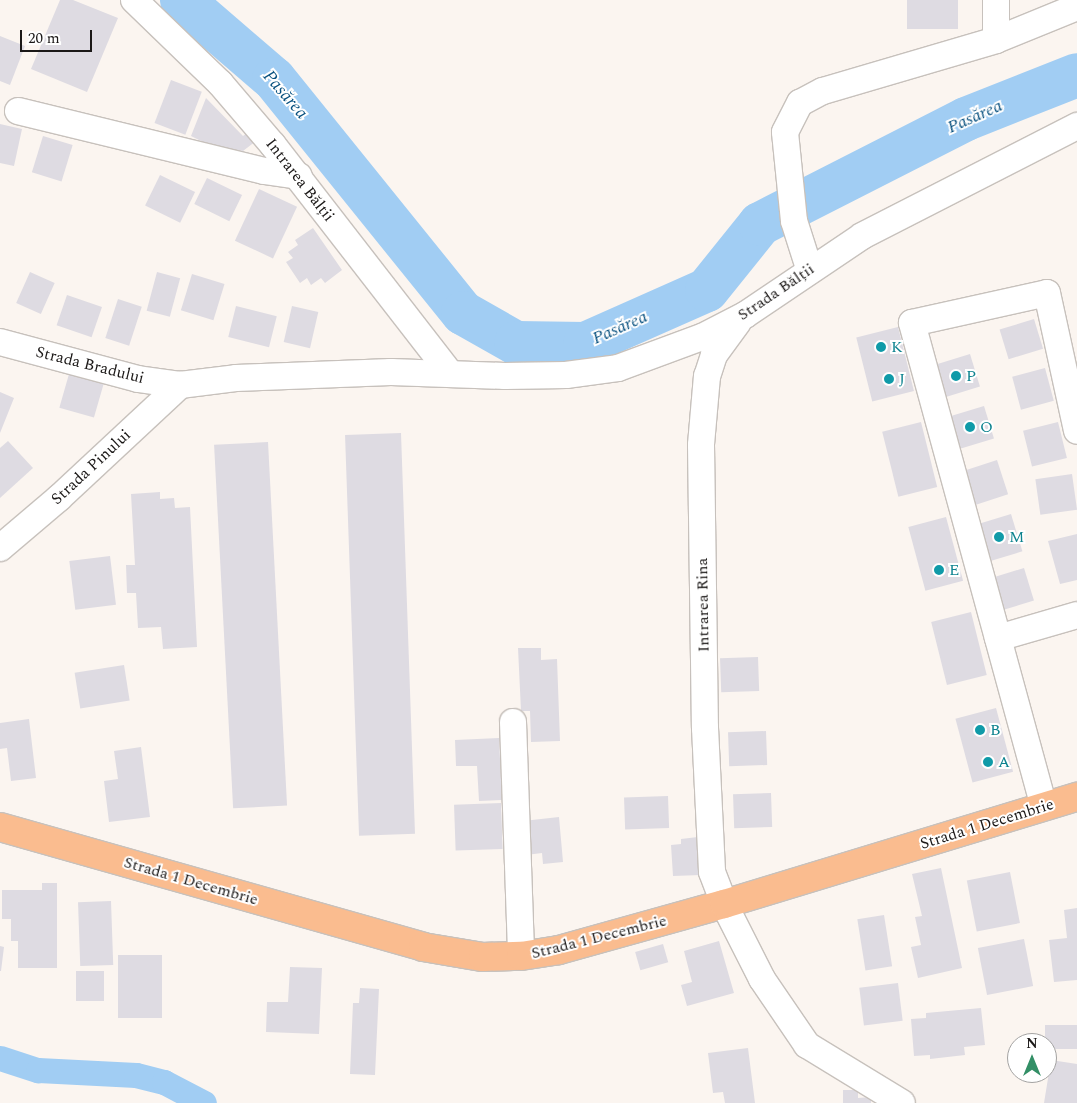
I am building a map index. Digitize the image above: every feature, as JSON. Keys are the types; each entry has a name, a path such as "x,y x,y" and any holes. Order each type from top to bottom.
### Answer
{"main road":[{"name":"Strada 1 Decembrie","path":"0,826 423,947 482,957 521,956 559,950 724,904 1077,797"}],"street":[{"name":"Intrarea Bălții","path":"134,0 220,82 299,176 387,295 450,373"},
{"path":"996,0 996,40"},
{"path":"809,268 794,221 786,132 800,103 823,91 996,40 1077,7"},
{"path":"18,111 264,171 299,176"},
{"name":"Strada Bălții","path":"180,385 245,378 391,372 566,375 618,368 702,337 745,315 809,268 950,188 1077,126"},
{"path":"1044,806 912,324 1047,292 1077,431"},
{"name":"Intrarea Rina","path":"745,315 722,342 706,376 701,445 709,840 712,872 724,904 762,979 788,1021 807,1045 902,1103"},
{"name":"Strada Bradului","path":"0,342 138,379 180,385"},
{"name":"Strada Pinului","path":"0,548 59,498 180,385"},
{"path":"998,638 1077,615"},
{"path":"513,722 521,956"}],"building":[{"path":"60,0 73,0 118,18 87,92 31,69"},
{"path":"907,0 958,0 958,29 907,29"},
{"path":"0,36 25,46 10,85 0,81"},
{"path":"171,80 202,92 185,135 155,123"},
{"path":"206,98 243,136 247,133 256,141 243,151 211,146 191,136"},
{"path":"0,124 22,129 14,166 0,163"},
{"path":"43,136 73,145 62,181 32,172"},
{"path":"160,175 195,192 180,223 145,206"},
{"path":"207,178 242,195 229,221 194,204"},
{"path":"259,189 297,207 273,258 235,241"},
{"path":"313,228 342,270 325,283 321,278 311,285 307,278 300,283 286,262 293,258 288,252 298,245 295,240"},
{"path":"30,272 55,283 41,314 16,303"},
{"path":"157,272 180,278 170,317 147,311"},
{"path":"192,274 225,284 213,320 181,310"},
{"path":"67,295 102,307 92,337 57,325"},
{"path":"118,299 142,307 129,346 105,338"},
{"path":"236,306 277,316 269,347 228,337"},
{"path":"292,306 318,312 310,348 284,342"},
{"path":"1034,319 1043,349 1009,359 1000,330"},
{"path":"898,327 914,391 872,401 856,337"},
{"name":"P","path":"970,354 980,387 943,398 933,365"},
{"path":"1045,368 1054,401 1021,410 1012,377"},
{"path":"69,374 104,384 94,418 59,408"},
{"path":"0,392 14,398 0,433"},
{"name":"O","path":"984,406 994,439 958,450 948,417"},
{"path":"921,422 937,487 898,497 882,432"},
{"path":"1058,422 1067,458 1032,467 1023,431"},
{"path":"401,433 415,834 359,836 345,435"},
{"path":"8,441 33,468 0,498 0,448"},
{"path":"268,442 287,806 233,808 214,445"},
{"path":"997,460 1008,494 973,506 962,471"},
{"path":"1072,474 1077,510 1040,515 1035,479"},
{"path":"160,492 160,499 174,498 175,508 190,507 197,647 163,649 161,627 138,628 136,593 127,593 126,565 135,565 131,494"},
{"name":"M","path":"1011,514 1022,551 988,562 977,525"},
{"path":"946,517 963,581 925,591 908,527"},
{"path":"1077,534 1077,580 1060,584 1048,541"},
{"path":"110,556 116,605 75,610 69,561"},
{"path":"1024,568 1034,601 1000,611 991,578"},
{"path":"971,612 987,675 947,685 931,622"},
{"path":"518,648 541,648 541,660 557,659 560,741 531,742 530,711 521,711"},
{"path":"758,657 759,691 721,692 720,658"},
{"path":"124,665 130,701 80,708 75,673"},
{"path":"996,708 1013,772 973,783 955,719"},
{"path":"29,719 36,778 11,781 7,748 0,749 0,723"},
{"path":"766,731 767,765 729,766 728,732"},
{"path":"499,738 502,800 479,801 477,766 456,766 455,740"},
{"path":"141,747 150,817 109,822 104,781 118,779 114,751"},
{"path":"771,793 772,827 734,828 733,794"},
{"path":"668,796 669,828 625,830 624,798"},
{"path":"501,803 503,849 456,851 454,805"},
{"path":"559,817 563,862 543,864 542,853 526,855 523,821"},
{"path":"698,837 701,875 673,876 671,845 681,844 681,839"},
{"path":"941,868 962,968 918,978 911,947 921,945 915,917 922,916 912,874"},
{"path":"1010,872 1020,923 977,931 967,880"},
{"path":"42,883 57,883 57,968 18,968 18,941 11,941 11,919 2,919 2,890 42,890"},
{"path":"111,901 113,965 80,966 78,902"},
{"path":"1077,908 1077,980 1054,982 1049,940 1067,938 1064,910"},
{"path":"884,915 892,966 865,971 857,919"},
{"path":"1024,939 1033,986 987,995 978,948"},
{"path":"719,941 734,993 687,1006 681,985 692,982 684,951"},
{"path":"663,944 668,962 640,970 635,952"},
{"path":"0,946 4,947 1,971 0,971"},
{"path":"118,955 162,955 162,1018 118,1018"},
{"path":"290,967 322,968 319,1034 266,1032 267,1002 288,1002"},
{"path":"76,971 104,971 104,1001 76,1001"},
{"path":"898,983 903,1021 864,1025 859,988"},
{"path":"360,988 379,989 375,1075 350,1074 353,1003 359,1003"},
{"path":"981,1008 985,1045 964,1047 965,1055 930,1059 930,1055 914,1056 911,1019 926,1018 926,1013"},
{"path":"1045,1025 1077,1025 1077,1049 1057,1049 1057,1033 1045,1033"},
{"path":"748,1048 755,1103 725,1103 723,1092 713,1093 708,1053"},
{"path":"1057,1061 1077,1064 1077,1103 1044,1103 1047,1083 1057,1083"},
{"path":"843,1090 858,1090 858,1098 871,1097 871,1103 843,1103"}],"waterway":[{"name":"Pasărea","path":"182,0 274,79 463,313 516,343 585,344 707,290 760,224 966,119 1077,75"},
{"path":"0,1058 38,1070 136,1075 164,1082 204,1103"}],"place":[{"name":"K","path":"881,347"},
{"name":"P","path":"956,376"},
{"name":"J","path":"889,379"},
{"name":"O","path":"970,427"},
{"name":"M","path":"999,537"},
{"name":"E","path":"939,570"},
{"name":"B","path":"980,730"},
{"name":"A","path":"988,762"}]}
